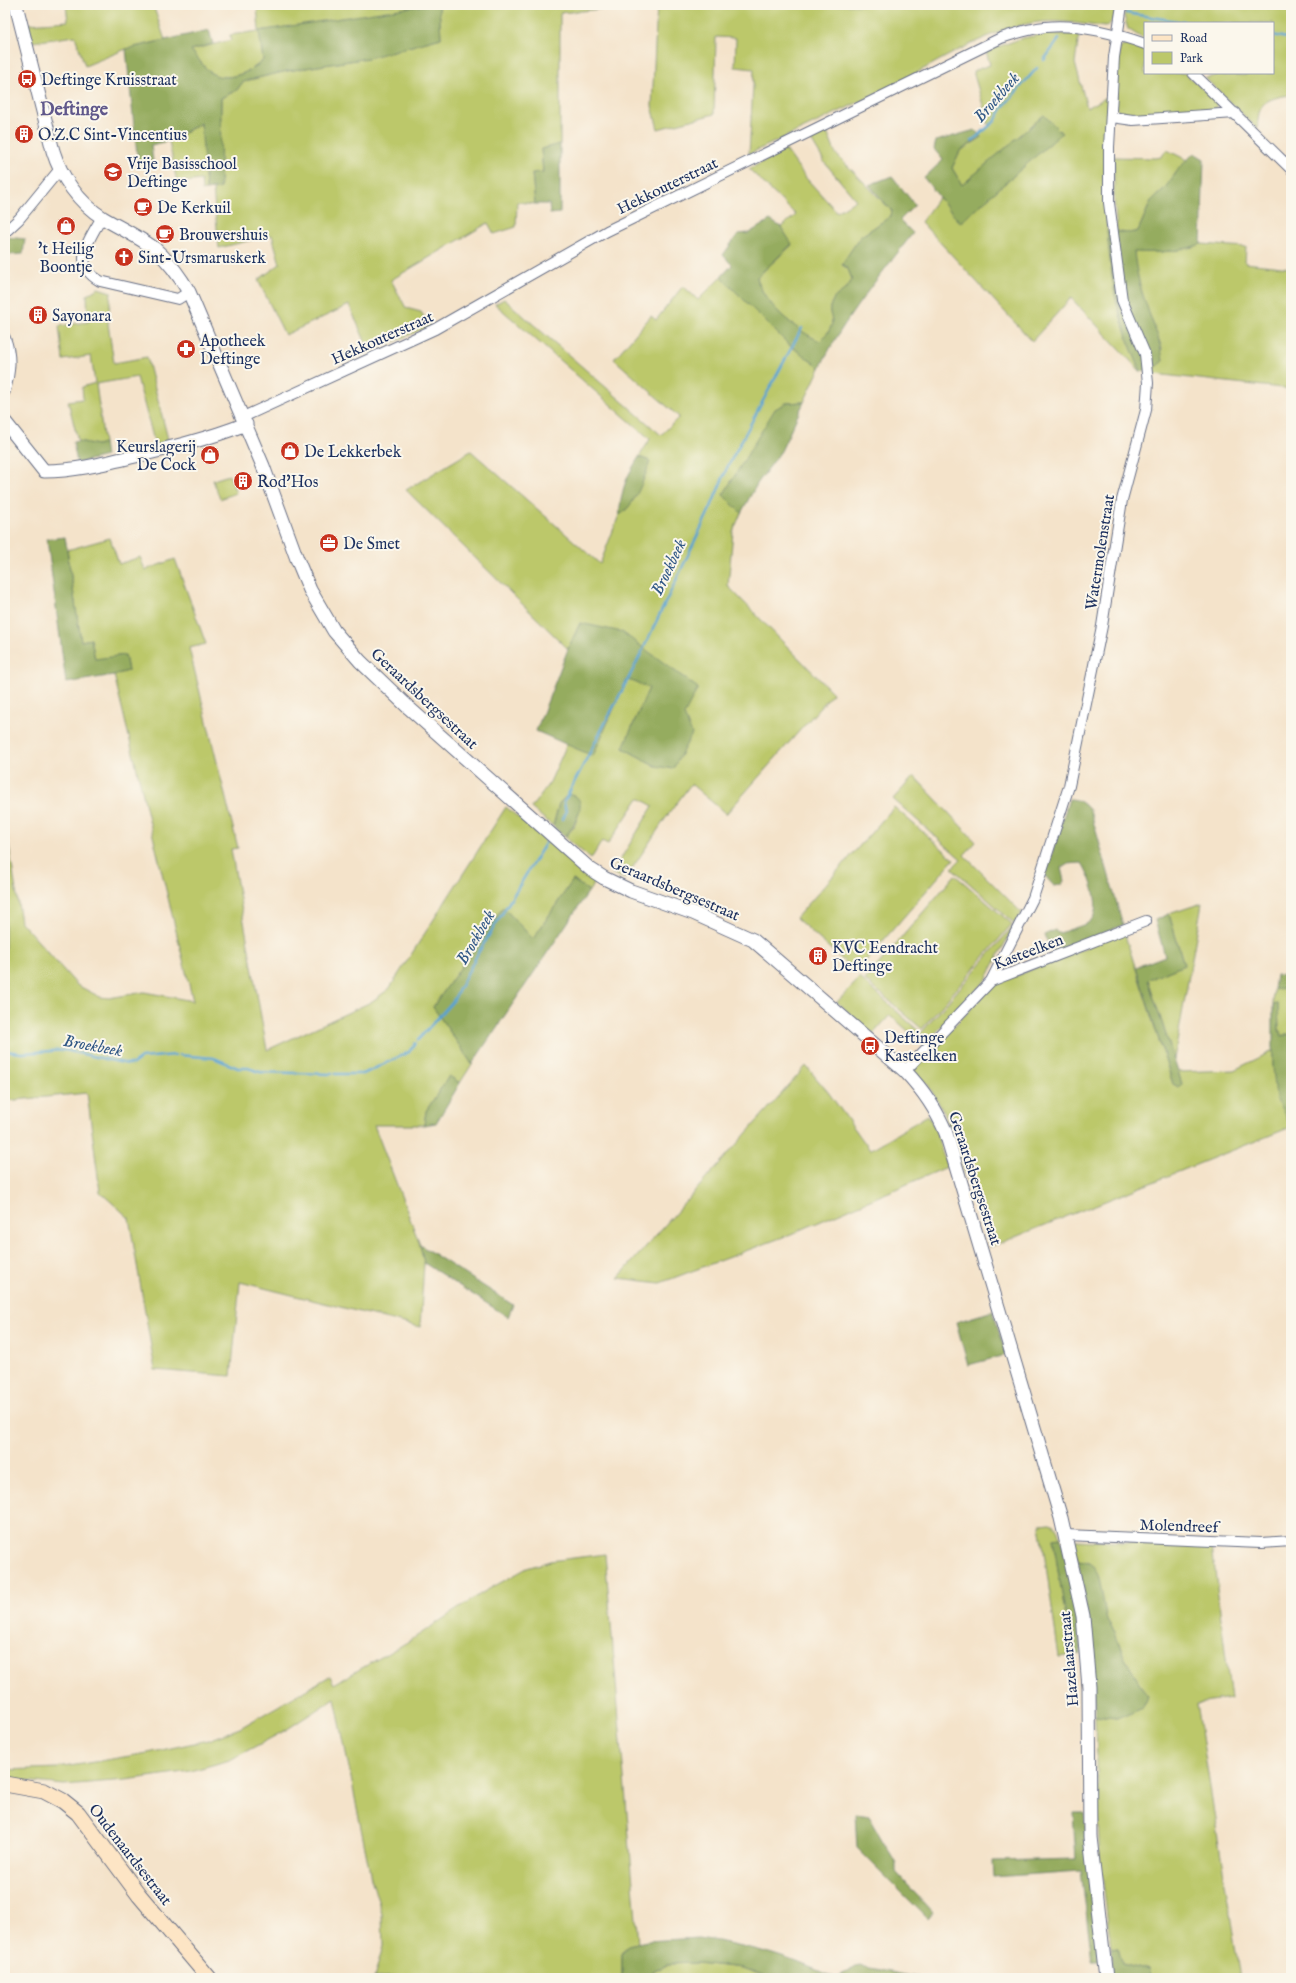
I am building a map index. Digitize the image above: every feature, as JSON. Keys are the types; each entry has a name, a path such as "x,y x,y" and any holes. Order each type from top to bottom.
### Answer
{"main road":[{"name":"Oudenaardsestraat","path":"5,1784 44,1791 63,1801 78,1813 139,1895 209,1978"}],"street":[{"name":"Geraardsbergsestraat","path":"16,5 18,18 53,150 60,169 75,192 89,207 102,217 158,252 175,269 189,292 244,421 310,590 334,631 360,661 409,708 590,869 604,878 631,891 693,913 753,940 905,1071 929,1098 946,1133 1009,1345"},
{"path":"1117,36 1122,5"},
{"name":"Hekkouterstraat","path":"244,421 435,330 607,231 1000,38 1034,28 1076,27 1144,44"},
{"name":"Watermolenstraat","path":"991,981 1033,898 1069,786 1102,626 1122,500 1146,410 1148,383 1145,354 1122,300 1110,209 1109,166 1114,57 1117,36"},
{"path":"1194,74 1291,169"},
{"path":"1112,117 1133,120 1235,113"},
{"path":"5,232 19,219 60,169"},
{"path":"102,217 84,252 85,265 93,277 100,281 178,299 189,292"},
{"path":"5,338 11,363 5,391"},
{"path":"5,422 44,471 57,471 90,466 192,443 244,421"},
{"name":"Kasteelken","path":"905,1071 991,981 1146,921"},
{"name":"Hazelaarstraat","path":"1009,1345 1065,1535 1083,1616 1090,1687 1090,1837 1106,1978"},
{"name":"Molendreef","path":"1065,1535 1261,1543 1291,1540"}],"green space":[{"path":"66,5 153,5 165,40 126,49 85,66 75,36 33,42 28,24 68,21"},
{"path":"257,5 425,6 260,31 263,60 252,69 230,77 223,77 209,72 191,50 231,40 230,35 259,31"},
{"path":"425,5 439,5 441,38 368,58 287,71 249,80 242,83 237,90 221,98 220,188 206,190 201,123 169,141 151,145 153,161 138,164 126,49 209,30 213,44 191,50 210,72 223,77 230,77 252,69 263,60 259,31"},
{"path":"439,5 643,5 560,13 560,144 541,149 543,172 532,174 535,204 517,202 516,227 494,234 488,223 391,280 406,308 421,312 430,326 370,352 349,305 285,335 258,280 280,264 272,235 219,248 213,190 220,188 221,98 237,90 242,83 249,80 287,71 368,58 441,38"},
{"path":"657,5 1117,5 1114,18 1111,23 1105,27 1069,22 1042,22 1016,26 999,32 964,47 900,82 749,154 754,69 735,67 736,38 716,37 714,114 658,129 652,106"},
{"path":"1126,5 1291,5 1291,95 1275,98 1265,103 1262,106 1258,117 1257,128 1205,78 1218,75 1274,74 1274,22 1144,22 1144,39 1128,29 1124,16"},
{"path":"1049,33 1079,35 1075,63 1087,108 1109,96 1106,146 1108,244 1115,294 1120,314 1141,372 1071,298 1032,341 921,222 939,197 960,223 1062,133 1044,115 962,185 952,168 960,151 981,138 979,134 989,126 973,71 990,65 986,51 1023,38"},
{"path":"1127,44 1144,50 1144,74 1186,74 1218,103 1216,109 1212,111 1122,116 1116,108 1117,65 1120,48"},
{"path":"1044,115 1062,133 960,223 924,178 943,160 934,149 936,141 975,130 981,137 960,151 952,168 962,185"},
{"path":"202,123 206,190 202,191 201,180 177,183 169,141"},
{"path":"826,130 836,154 892,211 891,216 860,237 842,265 848,269 852,279 845,290 832,302 830,311 832,323 828,333 820,342 801,331 782,315 773,306 760,287 757,277 792,245 781,227 796,215 749,169 786,150 806,178 837,212 856,200 825,163 810,138"},
{"path":"560,144 560,213 550,214 549,204 535,204 532,173 543,172 541,149"},
{"path":"1167,150 1187,160 1165,188 1151,201 1138,231 1130,234 1117,231 1114,200 1114,157 1156,158 1161,157"},
{"path":"1194,153 1204,159 1201,244 1185,249 1134,252 1140,286 1159,340 1163,361 1157,366 1141,372 1127,338 1115,295 1107,231 1127,233 1138,231 1151,201 1165,188 1180,167"},
{"path":"892,176 915,205 900,220 913,233 851,315 829,350 820,368 787,343 721,277 732,265 723,255 738,234 749,233 770,220 781,227 792,244 757,277 760,287 765,296 782,315 801,331 820,341 828,333 832,323 830,309 834,299 850,284 852,279 848,269 842,264 860,237 891,216 892,211 869,185"},
{"path":"5,238 25,239 23,254 8,255 5,258"},
{"path":"1201,244 1246,247 1245,263 1291,268 1291,389 1154,374 1153,368 1157,366 1162,348 1146,306 1135,268 1134,251 1168,251"},
{"path":"721,277 787,343 820,368 804,402 786,403 723,495 741,513 733,532 728,586 833,693 726,814 691,784 665,819 625,879 612,873 653,806 639,798 608,844 602,841 591,859 565,837 574,827 579,813 567,795 559,803 553,826 531,808 550,782 567,744 593,755 627,679 649,688 623,748 656,766 684,715 580,623 568,649 406,490 471,451 600,564 619,515 634,499 650,461 639,457 650,439 495,304 504,299 661,435 679,417 614,359 651,316 656,320 683,286 698,300"},
{"path":"98,288 111,292 108,324 114,363 147,357 169,443 155,445 137,377 96,384 104,443 97,445 78,441 68,401 83,399 82,387 95,383 91,356 63,360 59,326 88,322 87,295"},
{"path":"804,402 781,451 757,484 741,513 723,495 775,409 786,403"},
{"path":"78,441 97,445 104,443 106,456 77,463 73,442"},
{"path":"639,457 650,461 648,468 634,499 619,515 621,498 625,484"},
{"path":"229,475 236,493 220,499 213,480"},
{"path":"65,537 81,641 91,639 95,659 125,655 128,671 114,675 66,683 47,539"},
{"path":"110,538 119,564 140,557 145,570 175,559 206,644 189,648 238,848 231,849 267,1050 371,1002 389,989 506,807 595,882 589,891 573,880 533,939 503,908 433,1007 472,1064 460,1083 449,1076 426,1111 424,1125 374,1125 420,1245 424,1263 420,1327 240,1282 231,1376 155,1370 129,1218 100,1192 87,1093 5,1101 5,821 21,922 77,985 100,997 109,998 144,992 193,1001 114,675 128,671 125,655 95,660 91,639 81,641 67,550"},
{"path":"580,623 622,632 698,688 684,715 692,734 673,769 656,766 623,748 649,688 627,679 593,756 536,731 568,649"},
{"path":"914,776 976,842 964,855 1021,912 1015,924 952,868 961,859 893,799"},
{"path":"567,795 575,796 579,800 580,805 579,812 573,826 565,837 553,826 559,804"},
{"path":"1069,799 1081,802 1090,810 1123,925 1053,952 1044,935 1055,930 1060,933 1087,923 1093,917 1095,910 1092,884 1082,863 1066,864 1061,868 1064,881 1061,885 1054,886 1045,876"},
{"path":"894,807 954,859 856,972 796,918"},
{"path":"955,875 1012,924 922,1029 865,980"},
{"path":"573,880 589,891 472,1064 433,1007 503,907 533,939"},
{"path":"1202,903 1174,1059 1148,980 1184,965 1169,914"},
{"path":"1169,914 1184,965 1148,980 1182,1084 1178,1087 1173,1084 1136,967 1165,956 1155,920"},
{"path":"1015,925 986,980 924,1045 890,1015 873,1034 837,1002 860,978 921,1033"},
{"path":"1124,932 1173,1084 1182,1084 1178,1072 1234,1070 1273,1051 1273,1066 1291,1127 990,1247 944,1112 928,1085 914,1072 916,1065 994,985"},
{"path":"1276,975 1291,976 1291,990 1274,989"},
{"path":"1274,989 1291,990 1291,1034 1282,1036 1279,1030 1278,1004 1273,1005"},
{"path":"1278,1004 1279,1030 1282,1036 1291,1034 1291,1124 1276,1098 1273,1066 1273,1005"},
{"path":"806,1066 828,1092 870,1150 928,1115 935,1129 947,1167 791,1234 660,1283 618,1278"},
{"path":"449,1076 460,1083 436,1123 424,1125 426,1111"},
{"path":"420,1245 513,1305 508,1317 424,1263"},
{"path":"993,1311 1006,1355 968,1365 956,1322"},
{"path":"1049,1523 1058,1528 1060,1532 1061,1538 1053,1539 1072,1655 1059,1657 1040,1524"},
{"path":"1061,1538 1074,1595 1081,1654 1072,1655 1053,1539"},
{"path":"1075,1540 1212,1546 1231,1699 1197,1704 1240,1978 1150,1978 1149,1970 1122,1963 1118,1948 1111,1949 1099,1849 1096,1716 1117,1718 1133,1674 1123,1655 1115,1632 1107,1620 1089,1563 1078,1561"},
{"path":"605,1554 638,1943 628,1945 622,1954 622,1978 429,1978 416,1975 374,1978 383,1946 382,1914 371,1878 335,1698 286,1730 230,1760 191,1771 126,1780 64,1785 5,1779 5,1770 58,1768 148,1753 208,1740 240,1728 330,1676 334,1684 411,1640 482,1593 527,1568 550,1561"},
{"path":"1078,1561 1089,1563 1095,1568 1099,1578 1107,1620 1115,1632 1123,1655 1147,1696 1143,1707 1117,1718 1096,1716 1091,1630"},
{"path":"1073,1813 1084,1813 1099,1960 1092,1960 1081,1871 993,1877 992,1861 1076,1859"},
{"path":"855,1814 869,1816 896,1863 896,1872 933,1913 928,1919 857,1848"},
{"path":"698,1938 752,1948 785,1958 835,1978 771,1978 742,1968 697,1963 667,1964 653,1971 651,1978 622,1978 622,1954 628,1945 647,1941"},
{"path":"1118,1948 1122,1963 1149,1970 1150,1978 1112,1978 1111,1949"},
{"path":"697,1963 742,1968 771,1978 651,1978 653,1971 667,1964"},
{"path":"860,1966 921,1978 837,1978"}],"waterway":[{"name":"Broekbeek","path":"1126,13 1183,22"},
{"name":"Broekbeek","path":"1274,35 1291,39"},
{"name":"Broekbeek","path":"1044,60 1059,39"},
{"name":"Broekbeek","path":"972,141 995,121 1003,107 1037,68"},
{"name":"Broekbeek","path":"563,819 566,812 564,802 637,662 711,507 727,468 802,328"},
{"name":"Broekbeek","path":"418,1040 453,1001 478,953 546,842"},
{"name":"Broekbeek","path":"335,1074 363,1074 409,1052 415,1043"},
{"name":"Broekbeek","path":"5,1051 22,1053 65,1050 128,1064 133,1064 141,1058 175,1055"},
{"name":"Broekbeek","path":"179,1055 214,1058 238,1068 248,1068 260,1072 332,1074"}],"place":[{"name":"Deftinge Kruisstraat","path":"27,79"},
{"name":"O.Z.C Sint-Vincentius","path":"24,134"},
{"name":"Vrije Basisschool Deftinge","path":"113,172"},
{"name":"De Kerkuil","path":"143,207"},
{"name":"'t Heilig Boontje","path":"66,226"},
{"name":"Brouwershuis","path":"165,234"},
{"name":"Sint-Ursmaruskerk","path":"124,257"},
{"name":"Sayonara","path":"38,315"},
{"name":"Apotheek Deftinge","path":"186,349"},
{"name":"De Lekkerbek","path":"290,451"},
{"name":"Keurslagerij De Cock","path":"210,455"},
{"name":"Rod'Hos","path":"243,481"},
{"name":"De Smet","path":"329,543"},
{"name":"KVC Eendracht Deftinge","path":"818,956"},
{"name":"Deftinge Kasteelken","path":"870,1046"}],"district":[{"name":"Deftinge","path":"74,109"}]}
